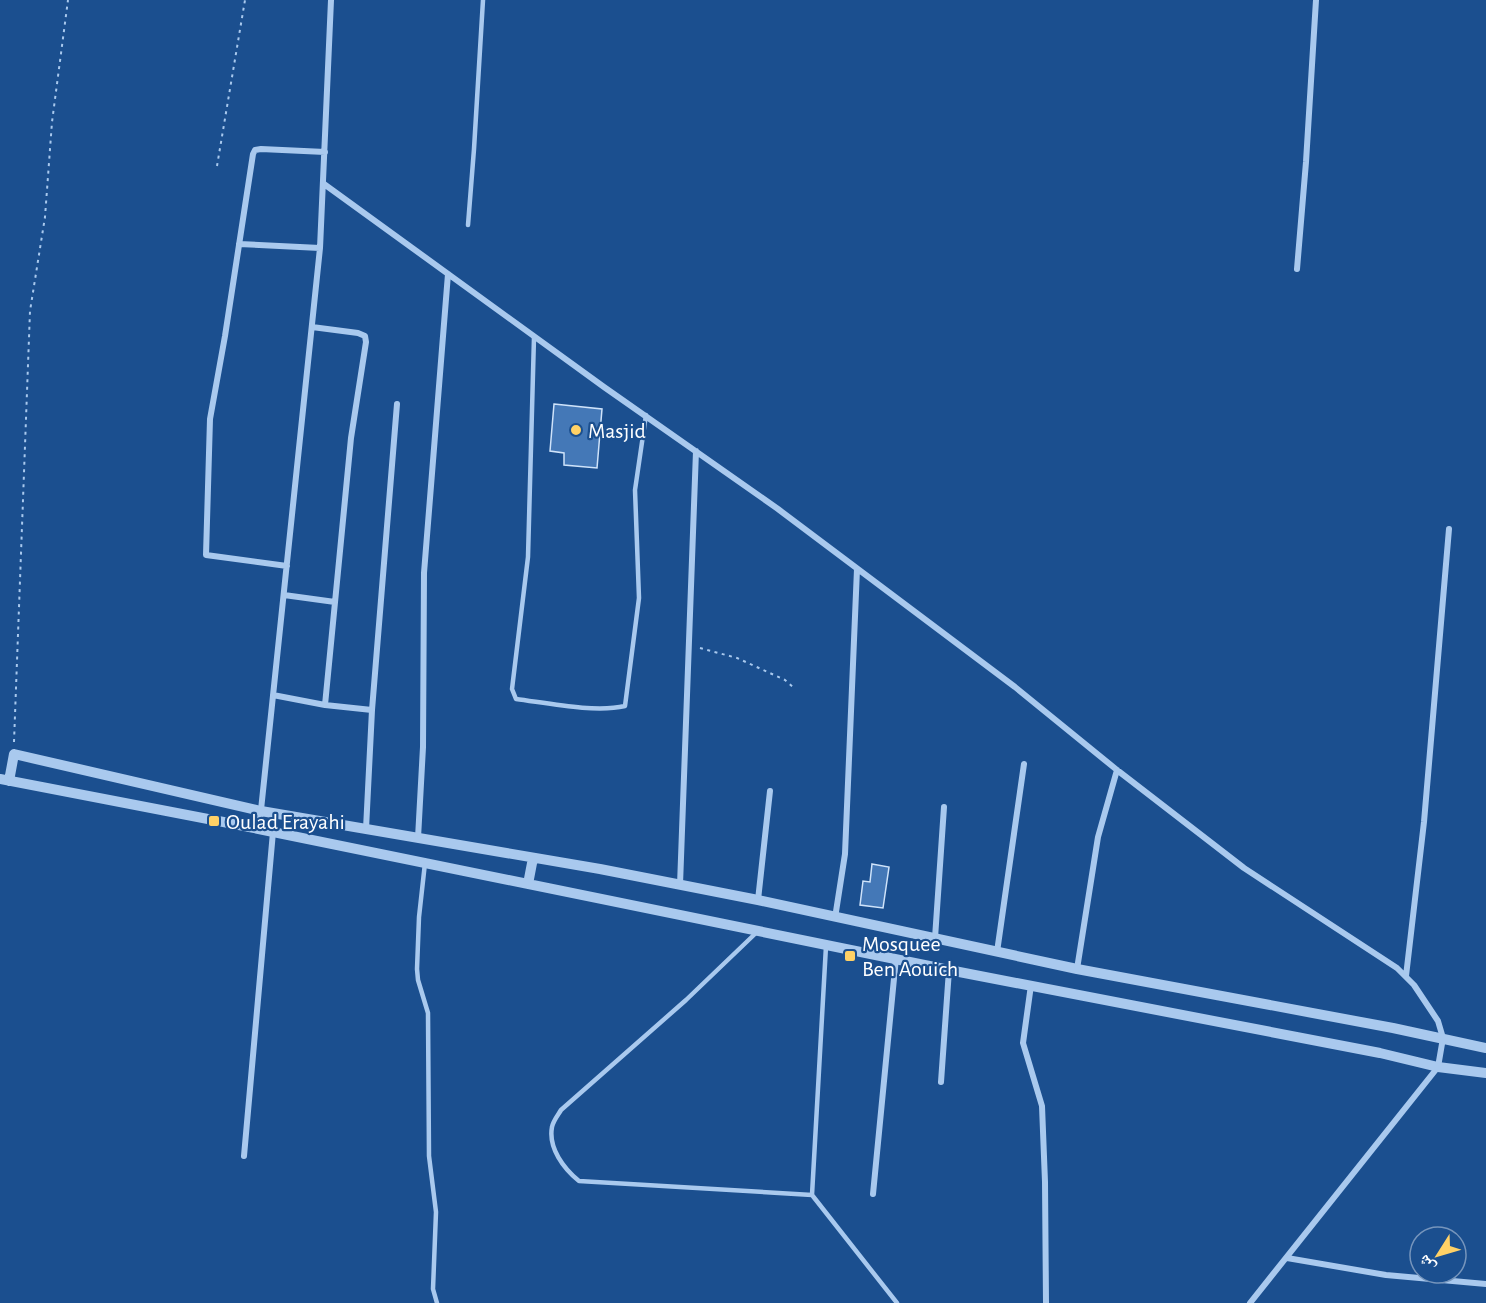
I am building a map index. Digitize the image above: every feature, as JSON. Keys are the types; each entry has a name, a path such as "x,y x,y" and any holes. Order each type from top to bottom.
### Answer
{"street":[{"path":"259,830 320,248 331,0"},
{"path":"1297,269 1316,0"},
{"path":"287,566 206,555 210,419 253,154 255,150 261,149 326,152"},
{"path":"324,184 534,337 778,509 1016,687 1117,770 1244,868 1365,945 1406,976 1438,1021 1443,1038 1438,1067 1250,1303"},
{"path":"239,244 320,248"},
{"path":"418,838 423,747 424,573 448,274"},
{"path":"312,327 358,333 365,336 366,342 351,438 325,705"},
{"path":"366,829 372,710 397,404"},
{"path":"680,886 696,451"},
{"path":"1406,976 1425,811 1449,529"},
{"path":"835,918 845,854 857,569"},
{"path":"284,596 335,602"},
{"path":"273,695 325,705 372,710"},
{"path":"1486,1048 1077,969 758,900 261,811 14,754 5,780 273,832 949,970 1380,1053 1438,1067 1486,1073"},
{"path":"997,952 1024,764"},
{"path":"1077,969 1098,837 1117,770"},
{"path":"758,900 770,792"},
{"path":"935,939 944,807"},
{"path":"244,1156 273,832"},
{"path":"528,884 532,858"},
{"path":"873,1194 896,958"},
{"path":"941,1082 949,970"},
{"path":"1031,984 1023,1043 1042,1106 1046,1303"},
{"path":"1287,1258 1386,1275 1486,1284"}],"lane":[{"path":"468,225 483,0"},
{"path":"534,337 528,557 512,689 516,699 563,705 616,708 625,706 639,598 635,490 646,415"},
{"path":"425,863 419,917 417,969 428,1013 429,1156 436,1212 433,1289 436,1303"},
{"path":"759,930 686,1000 561,1110 552,1127 552,1139 561,1162 579,1181 812,1195"},
{"path":"826,944 812,1195 897,1303"}],"path":[{"path":"14,754 30,311 45,217 52,122 68,0"},
{"path":"217,166 245,0"},
{"path":"688,646 737,658 750,666 785,680 793,687"}],"building":[{"name":"Masjid","path":"554,404 602,409 597,468 564,465 564,453 550,451"},
{"path":"872,864 889,867 883,908 860,905 863,881 870,882"}],"place":[{"name":"Masjid","path":"576,430"},
{"name":"Oulad Erayahi","path":"214,821"},
{"name":"Mosquee Ben Aouich","path":"850,956"}]}
